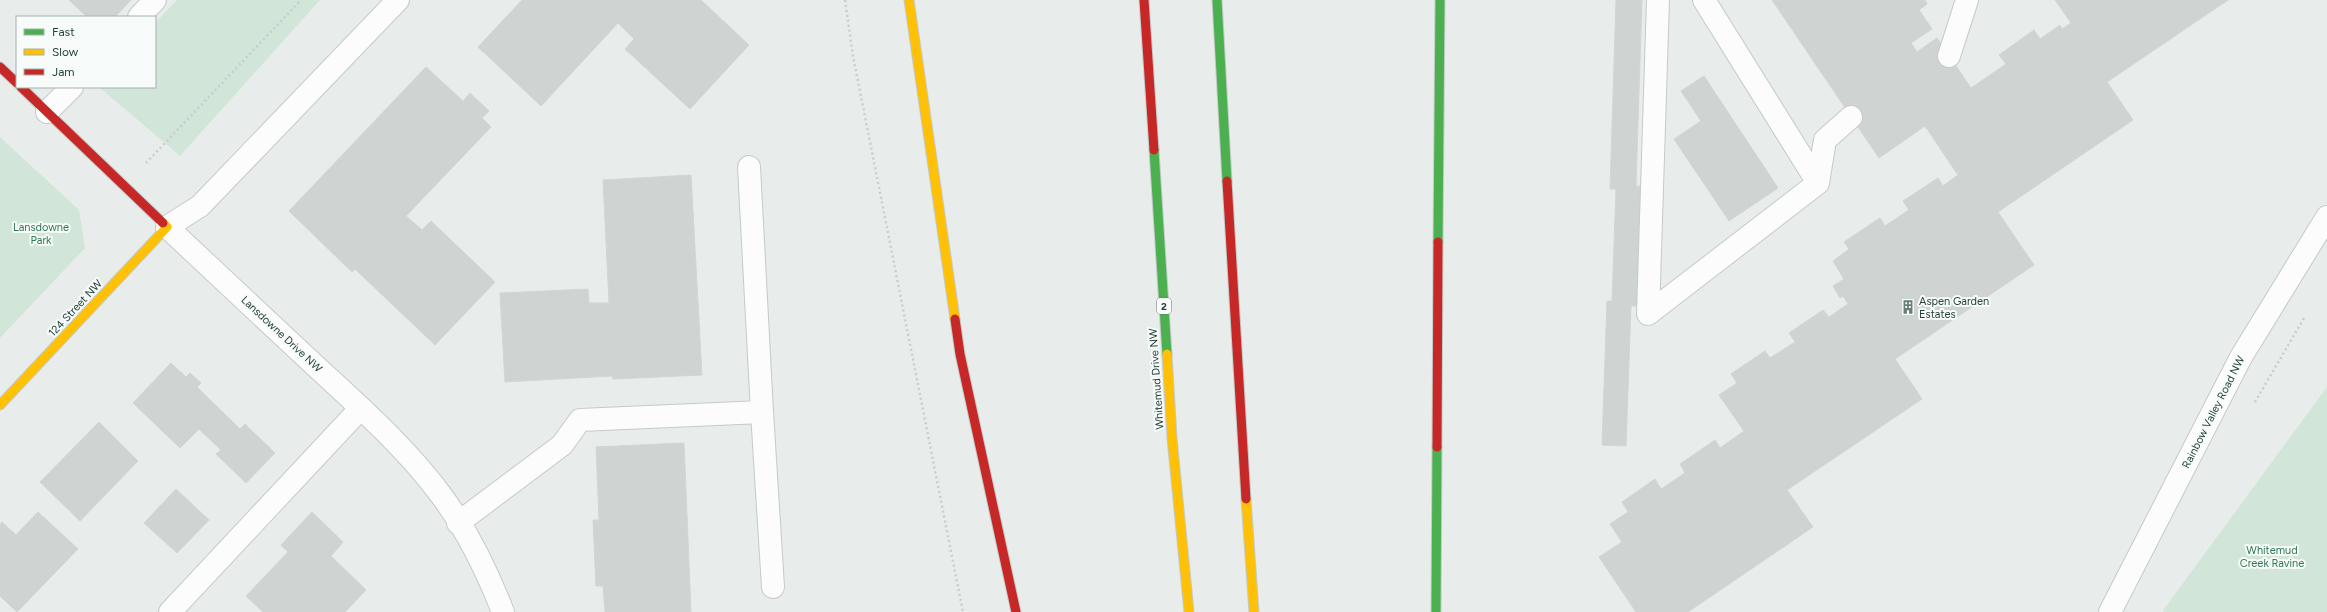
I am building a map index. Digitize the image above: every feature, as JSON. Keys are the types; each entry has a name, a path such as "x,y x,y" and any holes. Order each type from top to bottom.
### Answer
{"main road":[{"path":"909,0 960,354 1016,612"},
{"name":"Whitemud Drive NW","path":"1144,0 1172,438 1189,612"},
{"path":"1217,0 1240,415 1254,612"},
{"path":"1436,612 1440,0"},
{"path":"1438,136 1450,30"},
{"path":"0,67 16,82"},
{"name":"Lansdowne Drive NW","path":"22,88 167,226"},
{"name":"124 Street NW","path":"0,405 167,226"}],"street":[{"path":"140,16 155,0"},
{"path":"167,226 200,206 398,0"},
{"path":"1658,0 1648,314 1818,183 1825,140 1851,117"},
{"path":"1704,0 1818,183"},
{"path":"1949,56 1967,0"},
{"path":"47,112 71,88"},
{"path":"749,167 773,587"},
{"name":"Rainbow Valley Road NW","path":"2110,612 2241,357 2327,217"},
{"name":"Lansdowne Drive NW","path":"167,226 399,446 441,495 483,566 503,612"},
{"path":"170,612 360,408"},
{"path":"458,523 562,445 580,420 762,412"}],"path":[{"path":"125,185 301,0"},
{"path":"844,0 855,64 964,612"}],"green space":[{"path":"177,0 320,0 180,156 100,88 156,88 156,22"},
{"name":"Lansdowne Park","path":"0,137 79,210 85,248 0,338"},
{"name":"Whitemud Creek Ravine","path":"2327,387 2327,612 2163,612 2164,609"}],"building":[{"path":"69,0 131,0 116,16 86,16"},
{"path":"522,0 701,0 749,45 690,109 625,49 634,39 618,23 541,106 478,47"},
{"path":"1616,0 1642,0 1636,186 1642,186 1638,306 1631,306 1626,446 1602,445 1607,301 1612,301 1616,189 1610,189"},
{"name":"Aspen Garden Estates","path":"1772,0 1925,0 1927,4 1919,10 1932,29 1911,43 1917,52 1937,38 1971,88 2006,64 1999,55 2034,30 2040,39 2060,25 2062,29 2071,23 2055,0 2228,0 2107,82 2133,120 1998,212 2034,265 1895,359 1922,399 1787,490 1813,527 1688,612 1636,612 1599,557 1622,542 1610,524 1628,512 1622,502 1655,479 1661,489 1685,473 1680,464 1715,440 1720,448 1744,431 1719,395 1737,383 1731,374 1765,351 1770,358 1795,342 1789,333 1823,310 1829,317 1848,304 1843,296 1840,298 1833,286 1844,279 1833,261 1849,249 1844,242 1880,218 1885,226 1909,210 1903,201 1938,178 1943,186 1958,175 1925,126 1879,158"},
{"path":"426,67 463,101 470,93 489,111 482,118 491,127 406,216 422,230 431,221 495,282 435,345 355,269 352,272 289,211"},
{"path":"1704,76 1778,188 1729,221 1674,139 1701,121 1681,91"},
{"path":"691,175 702,375 613,379 612,376 505,382 500,293 588,289 589,303 609,303 603,180"},
{"path":"171,363 186,377 190,373 201,383 197,387 240,429 245,424 275,453 246,483 216,454 221,450 199,429 180,448 133,403"},
{"path":"99,422 138,461 80,521 40,482"},
{"path":"684,443 691,612 605,612 603,586 596,586 593,520 599,520 596,447"},
{"path":"176,489 209,520 177,553 144,523"},
{"path":"38,512 78,549 17,612 0,596 0,525 2,522 16,535"},
{"path":"312,512 343,542 331,556 366,590 345,612 263,612 246,596 288,552 281,545"}],"traffic: fast":[{"path":"1217,0 1227,181"},
{"path":"1438,242 1440,0"},
{"path":"1154,150 1167,354"},
{"path":"1436,612 1437,447"}],"traffic: slow":[{"path":"909,0 955,319"},
{"path":"0,405 167,227 163,223"},
{"path":"1167,354 1172,438 1189,612"},
{"path":"1246,499 1254,612"}],"traffic: jam":[{"path":"1144,0 1154,150"},
{"path":"0,67 16,82"},
{"path":"22,88 163,223"},
{"path":"1227,181 1246,499"},
{"path":"1437,447 1438,242"},
{"path":"955,319 960,354 1016,612"}],"place":[{"name":"Aspen Garden Estates","path":"1908,307"}]}
